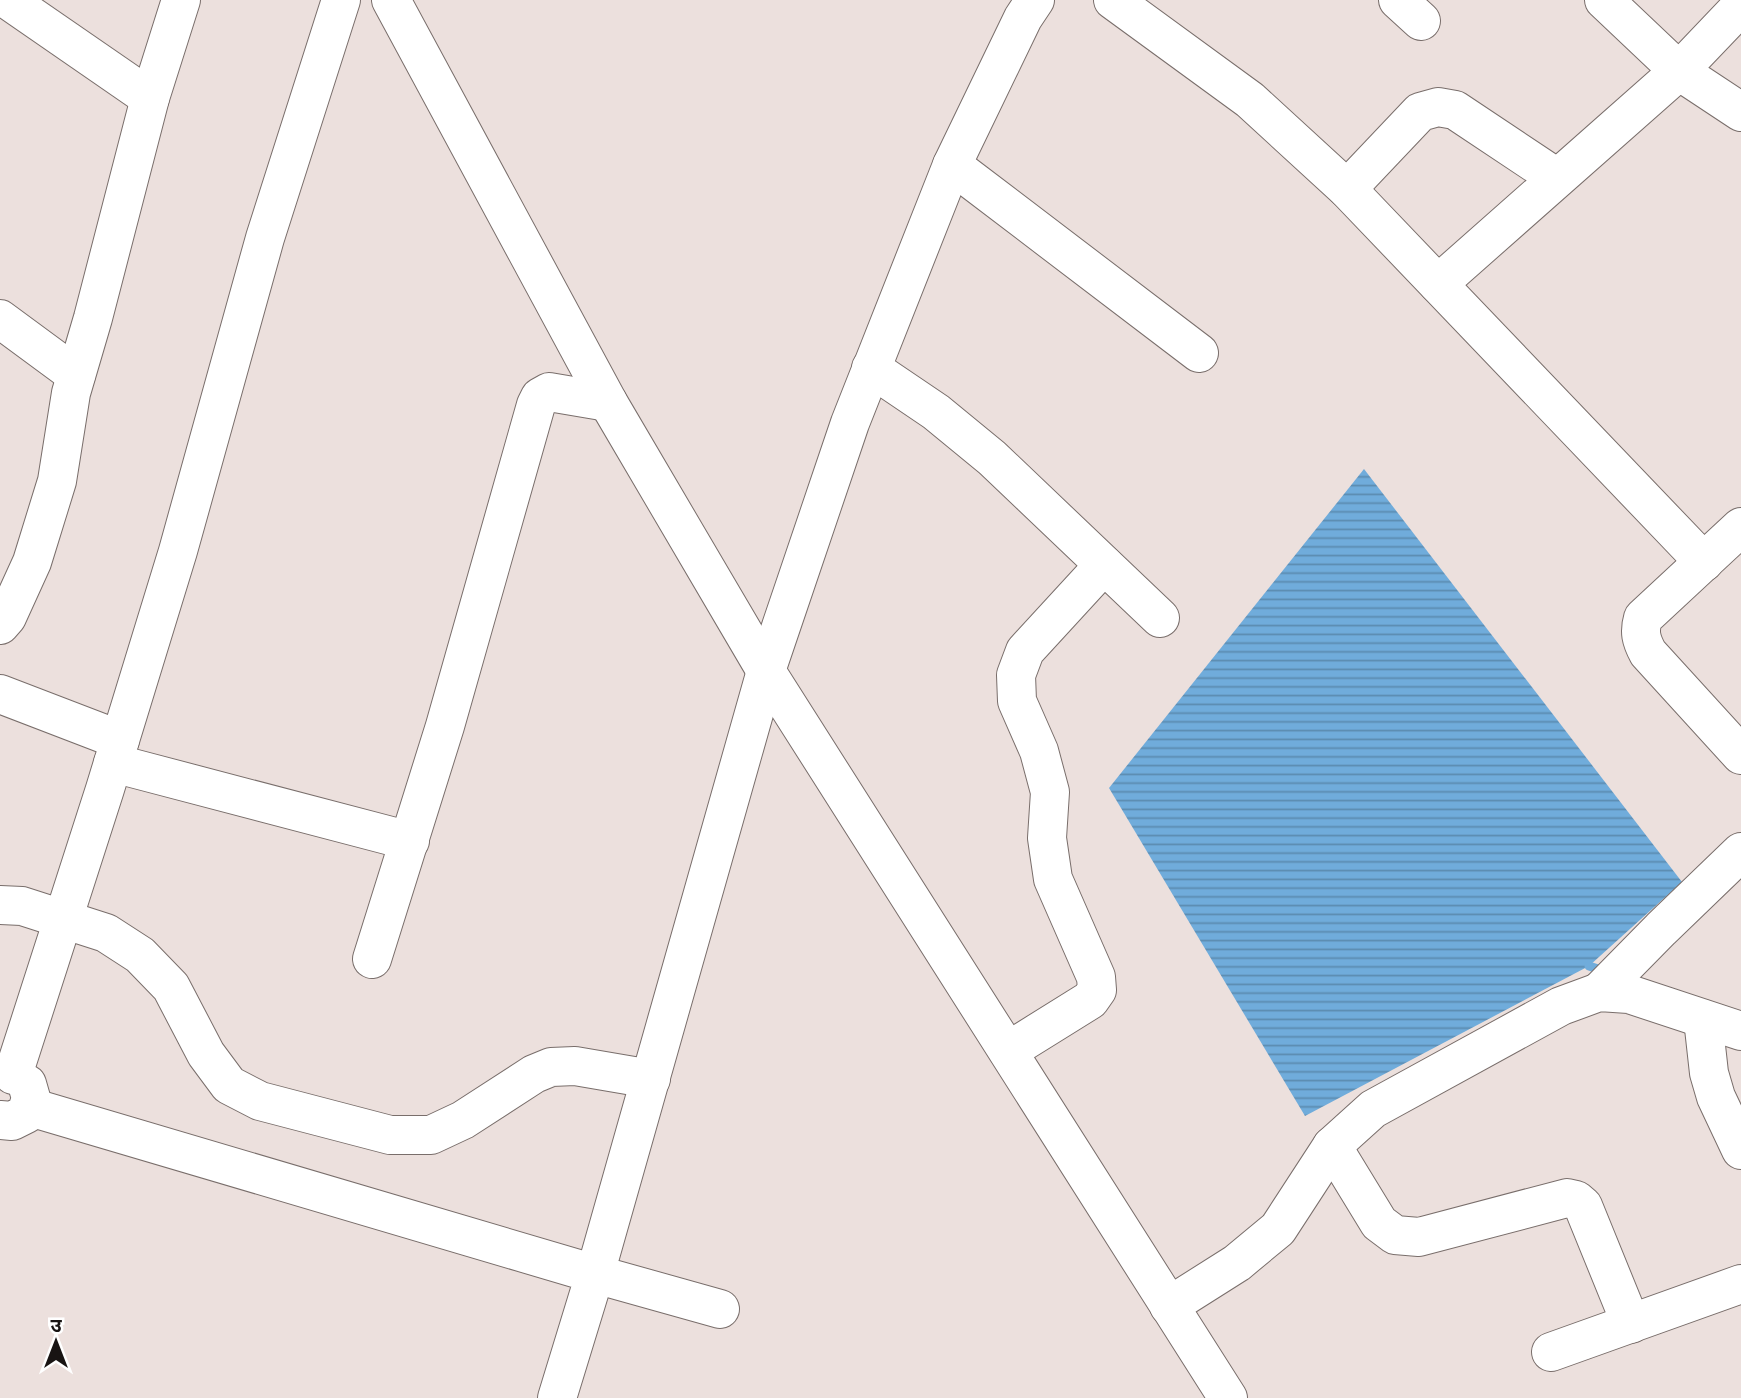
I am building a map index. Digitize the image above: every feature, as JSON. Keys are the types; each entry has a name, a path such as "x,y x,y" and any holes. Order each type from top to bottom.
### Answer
{"street":[{"path":"8,0 150,98"},
{"path":"0,625 7,617 32,562 57,481 71,393 150,98 181,0"},
{"path":"341,0 265,238 178,551 11,1094 595,1274 720,1309"},
{"path":"557,1398 595,1274 766,671 850,423 952,165 1023,18 1035,0"},
{"path":"1113,0 1250,100 1347,188 1704,562"},
{"path":"1604,0 1679,71 1741,112"},
{"path":"396,2 608,402 766,671 1228,1398"},
{"path":"1438,284 1679,71 1741,6"},
{"path":"1347,188 1420,112 1438,107 1455,110 1557,178"},
{"path":"952,165 1199,353"},
{"path":"0,320 76,375"},
{"path":"871,368 936,412 992,458 1160,618"},
{"path":"372,959 410,841 536,405 540,397 549,391 608,402"},
{"path":"1741,527 1643,618 1640,630 1648,653 1741,755"},
{"path":"1007,1051 1090,1000 1097,990 1096,977 1053,879 1047,838 1050,792 1039,751 1017,701 1016,675 1025,651 1104,565"},
{"path":"0,694 116,752 410,841"},
{"path":"1169,1306 1237,1263 1278,1229 1332,1146 1373,1109 1611,980 1741,852"},
{"path":"0,905 22,906 106,933 140,955 171,987 206,1054 229,1085 260,1101 390,1135 431,1135 463,1120 534,1074 551,1067 575,1066 651,1079"},
{"path":"1611,980 1629,994 1741,1031"},
{"path":"1703,1019 1709,1073 1716,1097 1741,1150"},
{"path":"1332,1146 1379,1223 1395,1235 1419,1237 1567,1198 1576,1200 1583,1206 1631,1324"},
{"path":"1551,1352 1741,1284"}],"water":[{"path":"1364,469 1682,882 1589,966 1305,1116 1109,788"}],"waterway":[{"path":"1589,966 1604,971"}]}
